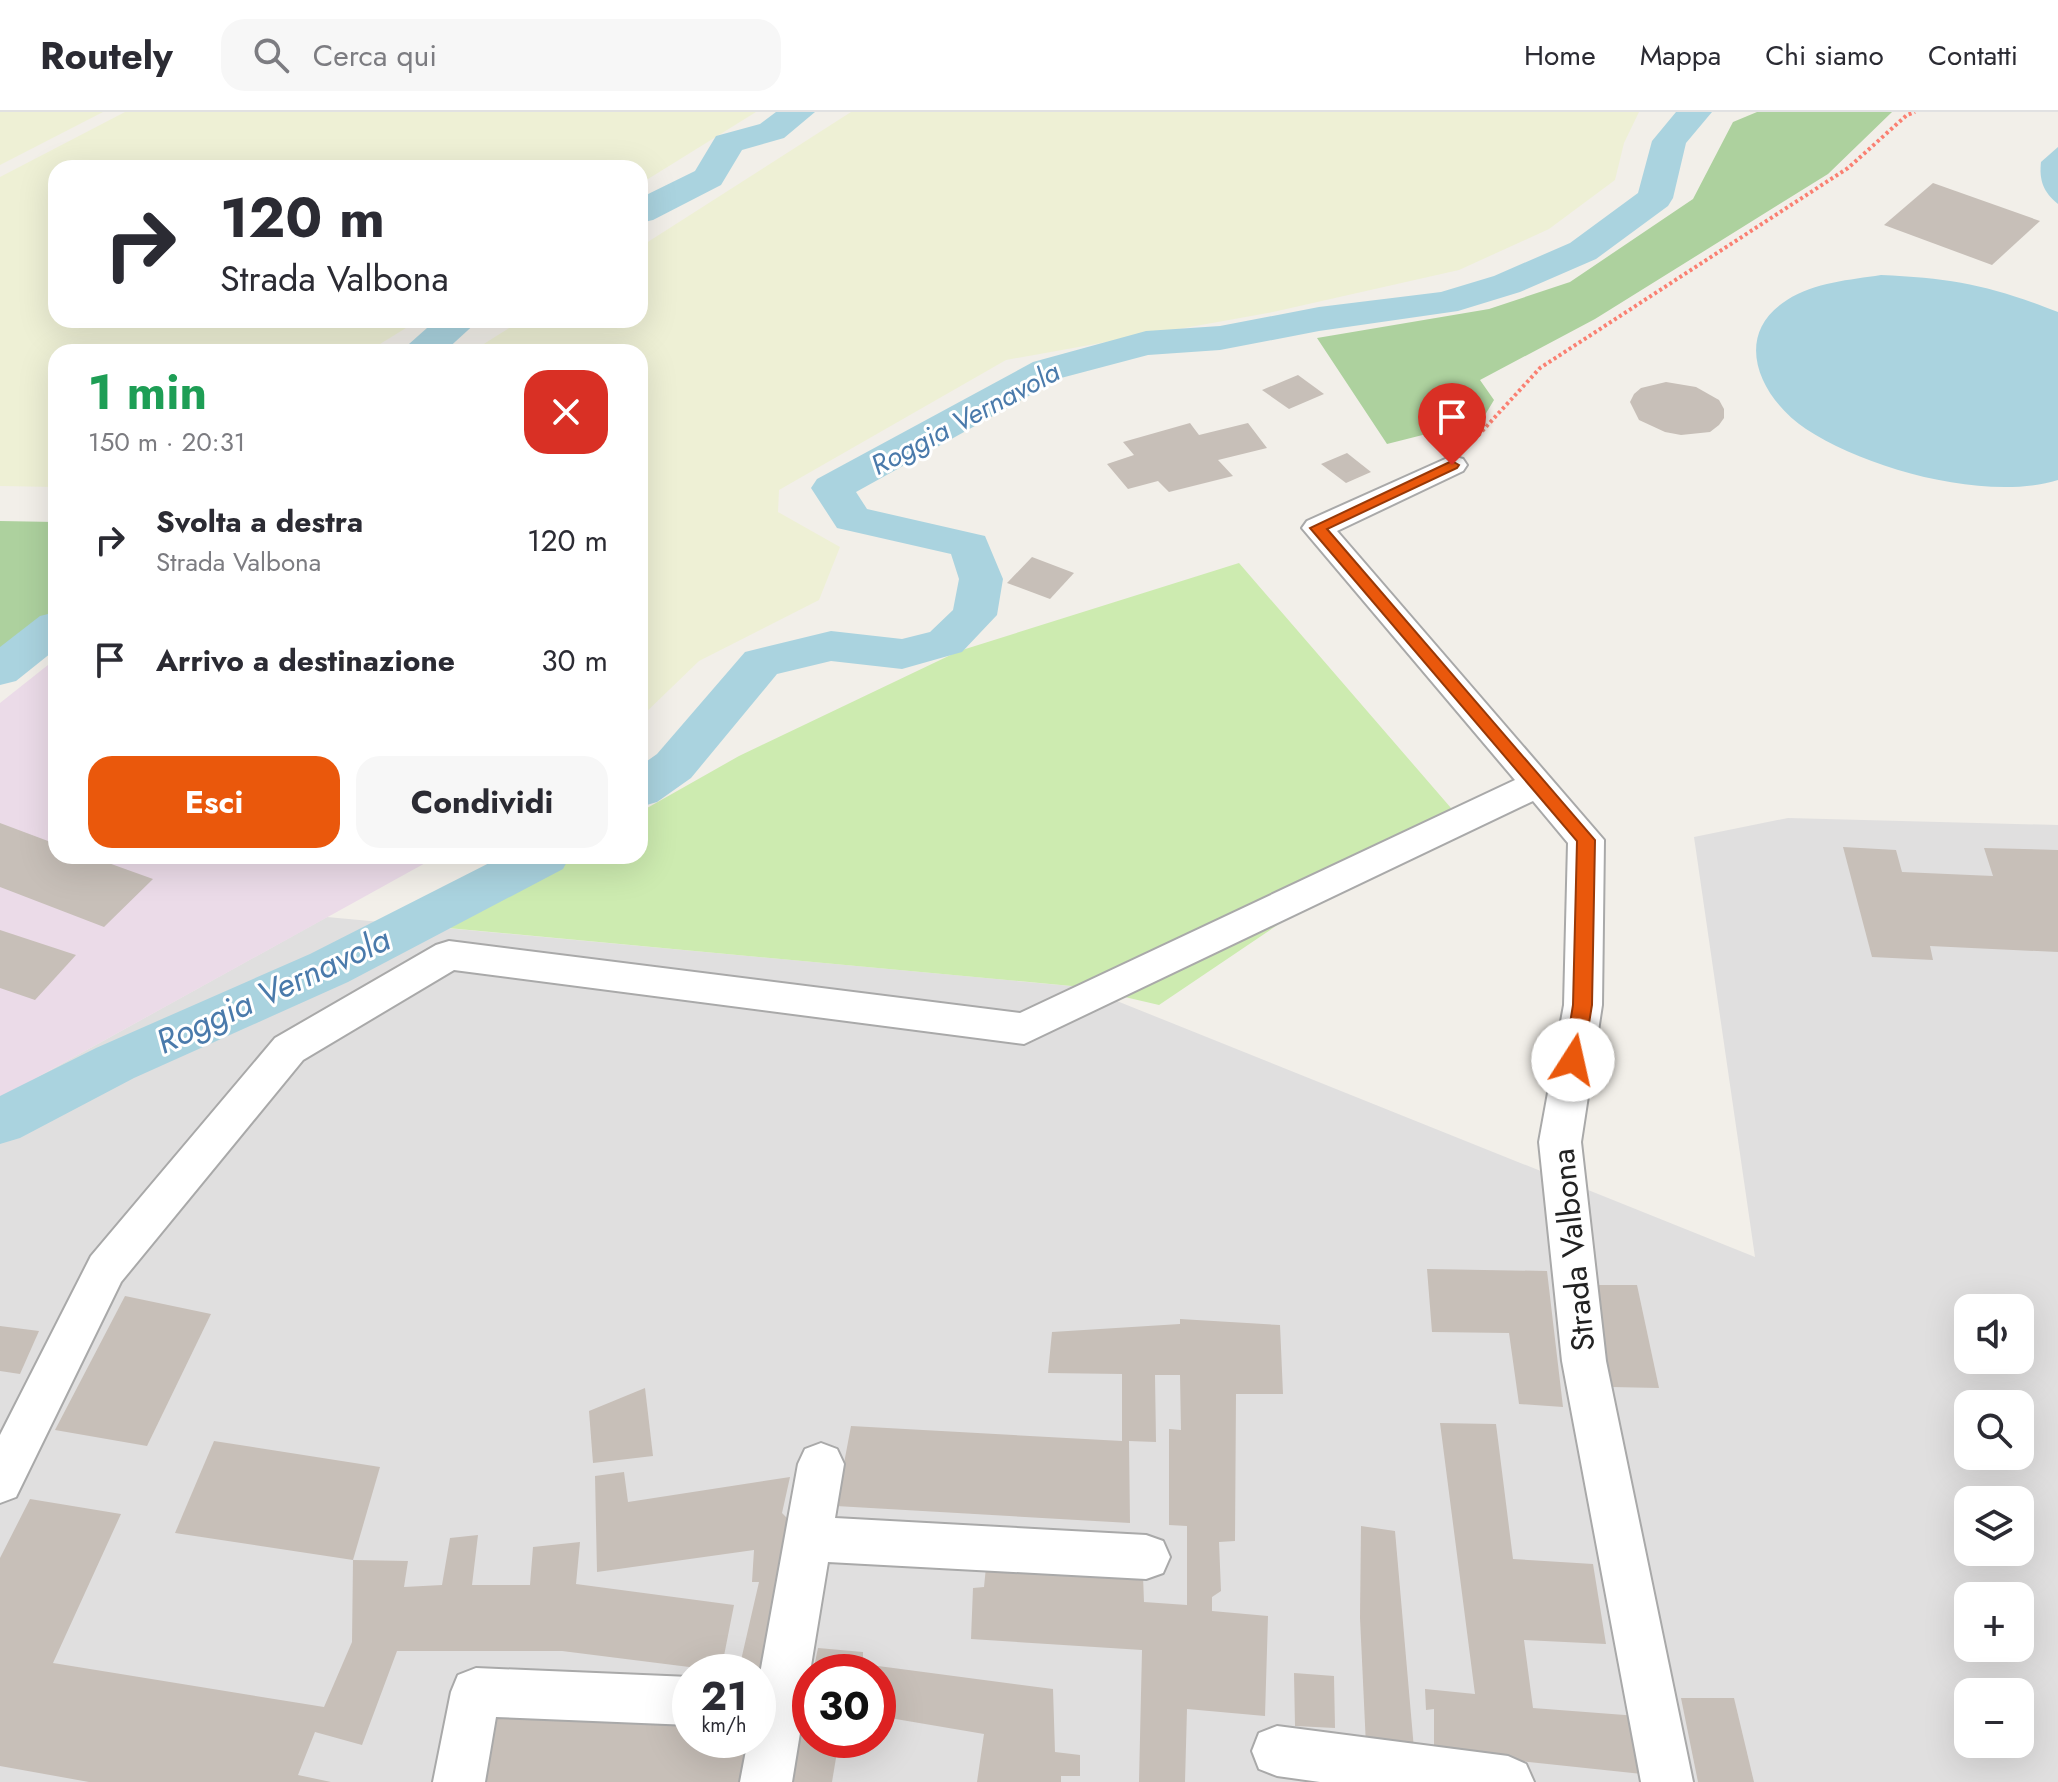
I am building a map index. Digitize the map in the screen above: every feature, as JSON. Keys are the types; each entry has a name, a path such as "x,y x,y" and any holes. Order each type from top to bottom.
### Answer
{"street":[{"name":"Strada Valbona","path":"1452,465 1318,528 1586,840 1583,1005 1560,1142 1584,1361 1667,1782"},
{"path":"0,1482 106,1269 289,1049 449,955 1024,1029 1538,784"},
{"path":"776,1672 808,1539 821,1464"},
{"path":"808,1539 1146,1557"},
{"path":"459,1782 476,1692 672,1700"},
{"path":"1277,1751 1508,1782"},
{"path":"766,1782 767,1758"}],"path":[{"path":"1452,465 1540,368 1848,168 1907,115 1915,112"}],"shaded area":[{"path":"48,665 48,864 424,864 0,1098 0,703"},
{"path":"1788,818 2058,825 2058,1782 0,1782 0,1098 327,917 1082,987 1755,1257 1694,837"}],"green space":[{"path":"0,112 103,112 0,165"},
{"path":"125,112 756,112 648,179 648,160 48,160 48,328 406,328 380,344 48,344 48,487 0,486 0,177"},
{"path":"851,112 1639,112 1624,143 1615,180 1549,229 1459,270 1273,312 1006,360 779,490 778,512 840,547 819,600 699,661 648,710 648,344 484,344 509,328 648,328 648,242"},
{"path":"1757,112 1892,112 1828,174 1595,319 1480,380 1494,400 1482,420 1387,444 1317,338 1489,309 1570,282 1693,199 1733,122"},
{"path":"0,521 48,522 48,624 0,659"},
{"path":"1239,563 1451,808 1159,1005 1082,987 437,927 548,864 648,864 648,807 739,756 959,651"}],"water":[{"path":"2058,147 2058,204 2046,190 2041,162"},
{"path":"1881,275 1971,285 2058,312 2058,480 2029,486 1997,487 1928,478 1894,469 1831,444 1806,429 1776,401 1758,367 1756,349 1760,331 1770,315 1787,300 1809,289"}],"building":[{"path":"1933,183 2040,221 1992,265 1884,225"},
{"path":"1298,375 1324,394 1289,409 1262,390"},
{"path":"1666,382 1696,387 1719,400 1724,409 1724,418 1710,432 1681,435 1665,432 1639,420 1630,402 1634,394 1641,388"},
{"path":"1190,423 1199,435 1248,423 1267,448 1218,460 1233,476 1169,492 1158,481 1128,489 1107,464 1134,455 1123,442"},
{"path":"1347,453 1371,472 1346,483 1321,464"},
{"path":"1032,557 1074,573 1050,599 1007,583"},
{"path":"0,823 48,841 48,864 111,864 153,879 104,927 0,887"},
{"path":"1843,847 1896,850 1902,872 1993,876 1984,848 2058,850 2058,952 1930,946 1933,960 1872,957"},
{"path":"0,930 76,955 35,1000 0,988"},
{"path":"1427,1269 1547,1271 1563,1407 1519,1404 1509,1333 1432,1332"},
{"path":"1593,1285 1637,1285 1659,1388 1612,1387"},
{"path":"125,1296 211,1314 147,1446 55,1430"},
{"path":"1180,1319 1280,1325 1283,1394 1236,1394 1235,1541 1219,1542 1221,1591 1212,1597 1212,1611 1268,1616 1265,1716 1187,1709 1185,1782 1139,1782 1142,1650 971,1639 973,1588 984,1587 986,1567 1143,1576 1144,1602 1187,1605 1187,1526 1169,1525 1169,1429 1181,1430 1180,1375 1155,1375 1156,1442 1129,1441 1130,1523 836,1506 851,1426 1122,1441 1122,1374 1048,1373 1052,1332 1180,1324"},
{"path":"0,1326 39,1331 20,1374 0,1371"},
{"path":"645,1388 653,1456 593,1463 589,1411"},
{"path":"1440,1423 1496,1424 1513,1559 1593,1564 1606,1644 1524,1640 1533,1708 1651,1717 1661,1776 1434,1752 1434,1709 1426,1710 1425,1689 1475,1694"},
{"path":"214,1441 380,1467 353,1560 175,1533"},
{"path":"624,1472 628,1502 790,1477 782,1513 789,1520 769,1654 742,1654 759,1582 752,1582 754,1550 597,1572 595,1476"},
{"path":"30,1499 121,1514 53,1663 324,1707 352,1642 353,1560 408,1561 404,1587 442,1585 450,1538 478,1535 472,1585 530,1585 533,1547 580,1542 576,1584 734,1605 724,1654 672,1654 672,1665 562,1651 397,1651 362,1745 315,1732 298,1775 331,1782 89,1782 0,1766 0,1558"},
{"path":"1361,1526 1395,1531 1414,1749 1366,1746 1360,1618"},
{"path":"818,1648 863,1652 863,1654 817,1654"},
{"path":"896,1668 1053,1689 1055,1752 1080,1755 1080,1776 1061,1776 1061,1782 977,1782 984,1734 896,1719"},
{"path":"1294,1673 1334,1676 1335,1728 1295,1726"},
{"path":"1681,1698 1734,1698 1754,1782 1698,1782"},
{"path":"490,1710 672,1719 672,1758 757,1758 753,1782 485,1782"},
{"path":"792,1758 836,1758 832,1782 788,1782"}],"waterway":[{"path":"648,208 709,178 728,143 772,131 798,112"},
{"name":"Roggia Vernavola","path":"648,784 674,766 761,663 831,646 902,654 946,642 975,615 981,579 970,545 852,519 832,488 1047,370 1146,343 1220,338 1319,319 1445,303 1507,284 1583,251 1655,198 1669,141 1695,112"},
{"path":"430,344 450,328"},
{"path":"0,670 48,632"},
{"name":"Roggia Vernavola","path":"0,1122 115,1063 329,968 530,864"}],"route":[{"path":"1452,465 1318,528 1586,840 1583,1005 1573,1060"}]}
